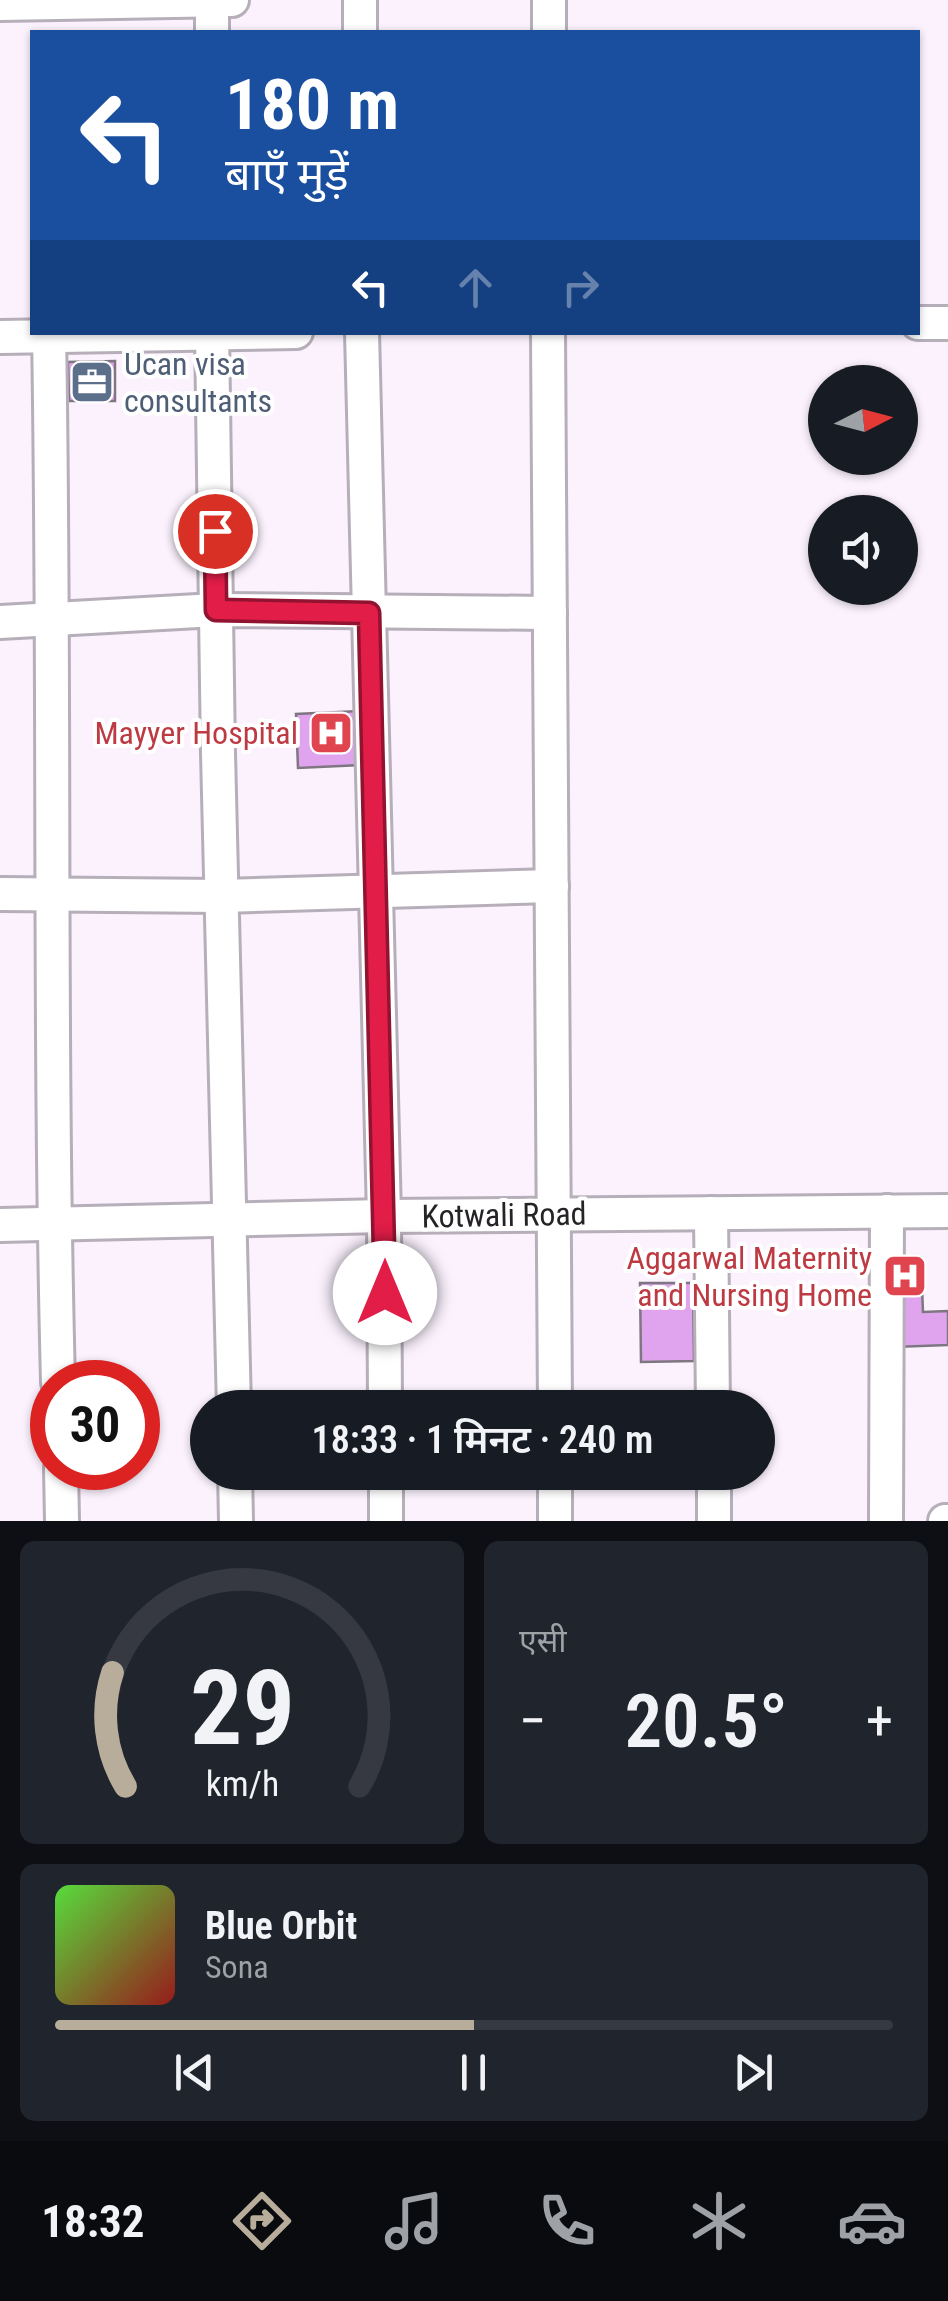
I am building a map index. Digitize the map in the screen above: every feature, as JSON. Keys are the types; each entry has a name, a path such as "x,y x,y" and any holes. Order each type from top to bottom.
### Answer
{"street":[{"path":"212,0 212,30"},
{"path":"0,4 40,18 232,0"},
{"path":"360,0 360,30"},
{"path":"549,30 550,0"},
{"path":"920,323 948,322"},
{"path":"0,337 33,335"},
{"path":"49,335 57,1360"},
{"path":"212,335 234,1390"},
{"path":"362,335 386,1390"},
{"path":"548,335 555,1390"},
{"path":"0,622 216,610 550,613"},
{"path":"0,894 222,896 552,886"},
{"name":"Kotwali Road","path":"0,1224 948,1210"},
{"path":"886,1521 887,1211"},
{"path":"711,1213 713,1390"},
{"path":"61,1490 62,1521"},
{"path":"235,1490 236,1521"},
{"path":"386,1490 386,1521"},
{"path":"555,1490 555,1521"},
{"path":"714,1490 714,1521"}],"building":[{"name":"Ucan visa consultants","path":"115,361 115,401 69,401 68,362"},
{"path":"359,711 361,765 298,768 296,714"},
{"path":"921,1261 923,1312 948,1311 948,1345 894,1347 891,1262"},
{"path":"640,1283 693,1283 694,1361 641,1362"}],"place":[{"name":"Ucan visa consultants","path":"92,382"},
{"name":"Mayyer Hospital","path":"331,733"},
{"name":"Aggarwal Maternity and Nursing Home","path":"905,1276"}],"route":[{"path":"215,531 216,610 369,613 385,1293"}]}
